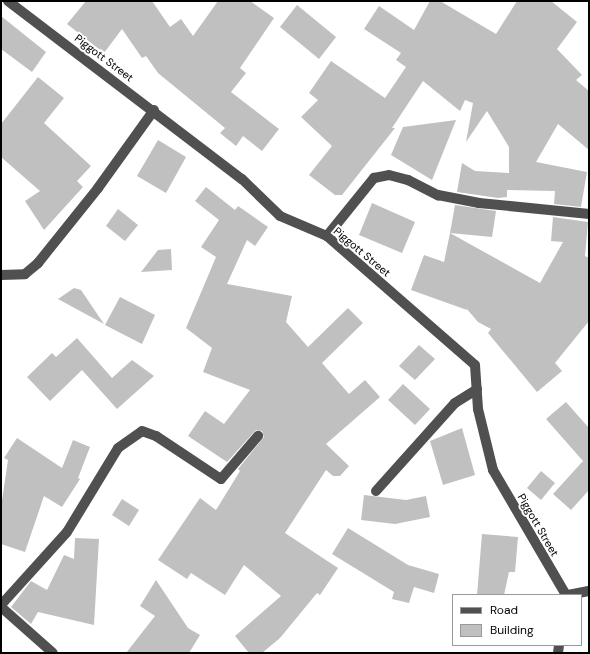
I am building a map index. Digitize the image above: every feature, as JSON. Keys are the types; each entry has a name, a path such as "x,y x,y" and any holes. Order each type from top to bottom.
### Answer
{"street":[{"name":"Piggott Street","path":"8,1 154,110 242,179 280,216 327,236 475,365 478,409 493,470 566,594"},
{"path":"1,275 25,274 38,263 98,188 154,110"},
{"path":"327,236 374,178 389,175 408,180 438,196 589,214"},
{"path":"376,491 456,403 477,389"},
{"path":"53,653 1,606 67,532 118,448 142,431 156,436 221,479 258,436"},
{"path":"572,594 589,591"}],"building":[{"path":"86,1 152,1 170,27 181,19 193,36 218,1 250,1 274,18 240,68 246,73 231,92 279,129 262,151 243,136 236,146 220,133 225,128 158,73 146,56 142,58 122,29 104,53 67,24"},
{"path":"430,1 440,1 496,34 517,1 551,1 577,22 557,49 582,75 576,80 589,91 589,150 558,124 536,162 587,172 581,207 554,204 555,191 507,190 507,197 498,198 457,192 462,163 475,171 509,173 509,147 487,111 466,142 473,103 465,100 460,111 423,81 392,128 395,128 342,195 335,195 309,175 332,146 301,117 318,100 309,93 331,61 385,98 406,67 396,60 401,53 364,29 379,6 414,30"},
{"path":"297,5 336,37 319,59 280,27"},
{"path":"1,16 46,52 32,72 1,49"},
{"path":"38,77 64,98 44,123 91,166 77,181 83,187 44,230 25,201 40,191 1,157 1,124"},
{"path":"456,120 432,180 391,155 403,127"},
{"path":"158,140 186,157 166,193 137,176"},
{"path":"206,187 235,210 238,206 268,227 255,246 247,240 227,284 292,296 286,322 308,347 348,308 363,323 322,363 349,394 365,380 380,397 326,444 349,466 340,476 333,476 326,470 285,533 338,568 320,595 317,593 280,638 262,653 249,653 235,636 281,596 244,565 225,595 191,573 187,579 158,560 200,498 216,510 240,471 238,469 264,437 262,431 256,430 227,462 188,436 205,411 224,424 250,390 203,372 212,348 186,328 216,257 201,247 219,220 195,201"},
{"path":"372,203 415,222 402,253 359,235"},
{"path":"455,205 496,211 492,237 450,233"},
{"path":"118,209 138,225 125,241 106,226"},
{"path":"553,217 588,222 585,256 589,258 589,321 555,363 562,371 537,392 488,333 491,329 478,322 466,308 467,310 411,290 424,255 444,262 450,233 540,283 563,242 551,241"},
{"path":"171,249 172,270 141,272 158,250"},
{"path":"74,288 81,290 104,324 58,299"},
{"path":"120,297 155,315 142,344 105,325"},
{"path":"77,338 112,378 132,360 154,376 117,409 82,370 50,401 27,377 52,353 56,357"},
{"path":"419,345 435,359 415,380 399,366"},
{"path":"403,384 430,409 415,425 388,400"},
{"path":"566,402 589,428 589,490 571,510 553,494 583,461 546,419"},
{"path":"462,428 475,475 443,485 430,441"},
{"path":"17,438 62,468 73,440 90,447 78,478 80,479 62,507 44,496 25,552 1,544 1,507 8,460 4,458"},
{"path":"541,471 555,483 541,500 527,488"},
{"path":"364,495 406,500 426,496 430,517 395,524 361,520"},
{"path":"122,499 139,510 129,526 112,515"},
{"path":"348,528 408,565 439,574 434,593 414,587 409,603 392,599 394,592 332,554"},
{"path":"482,534 518,537 515,572 509,572 504,594 477,594"},
{"path":"75,538 99,539 94,625 38,612 31,624 11,607 31,581 47,590 64,555 74,559"},
{"path":"156,580 188,628 200,635 189,653 126,653 155,616 140,606"}]}
